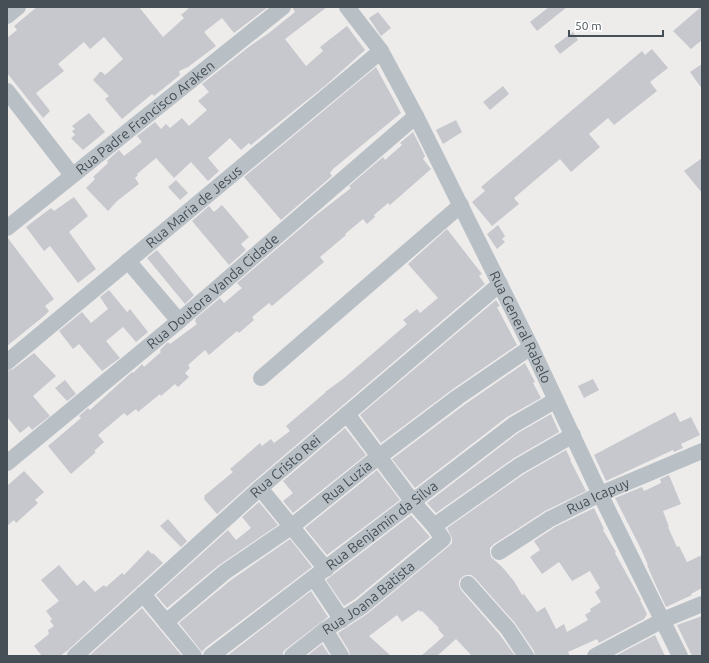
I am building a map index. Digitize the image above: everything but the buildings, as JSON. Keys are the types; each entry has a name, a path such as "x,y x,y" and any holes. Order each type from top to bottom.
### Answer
{"street":[{"path":"7,16 18,7"},
{"name":"Rua Padre Francisco Araken","path":"7,228 283,7"},
{"name":"Rua General Rabelo","path":"347,7 381,51 416,116 531,347 600,494 680,656"},
{"name":"Rua Maria de Jesus","path":"7,362 381,51"},
{"path":"7,91 72,175"},
{"name":"Rua Doutora Vanda Cidade","path":"7,463 179,321 416,116"},
{"path":"261,378 461,205"},
{"path":"128,261 179,321"},
{"name":"Rua Cristo Rei","path":"75,656 260,488 500,284"},
{"name":"Rua Luzia","path":"166,622 225,572 292,527 458,397 531,347"},
{"name":"Rua Benjamin da Silva","path":"211,656 513,425 556,400"},
{"path":"347,414 413,502 434,526 519,466 573,435"},
{"name":"Rua Icapuy","path":"499,552 550,519 600,494 702,451"},
{"path":"260,488 292,527 320,573 342,620"},
{"name":"Rua Joana Batista","path":"292,656 325,630 361,607 443,539 434,526"},
{"path":"468,584 508,629 520,644 526,656"},
{"path":"143,594 194,656"},
{"path":"595,656 663,620 702,604"},
{"path":"325,630 341,656"}]}
